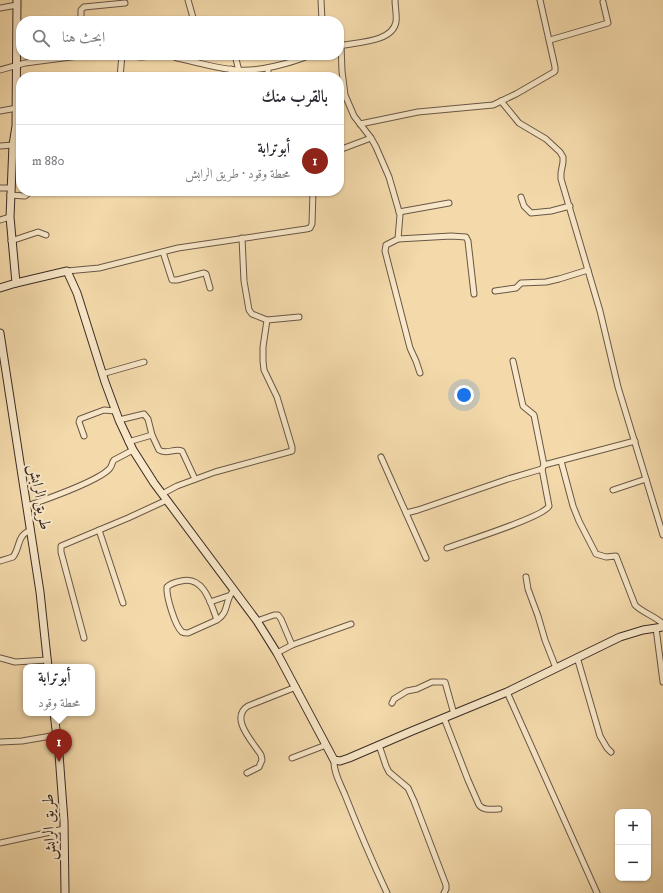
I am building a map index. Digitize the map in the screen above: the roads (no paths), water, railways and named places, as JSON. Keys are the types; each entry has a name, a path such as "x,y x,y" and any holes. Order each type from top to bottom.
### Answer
{"street":[{"path":"188,0 193,16"},
{"path":"321,0 322,16"},
{"path":"344,44 375,39 390,33 396,22 394,0"},
{"path":"360,124 418,112 493,105 555,71 550,40 540,0"},
{"path":"0,8 17,2 17,16"},
{"path":"550,40 608,23 603,2"},
{"path":"82,16 81,10 84,7 125,3"},
{"path":"17,60 18,72"},
{"path":"0,70 17,64 46,60"},
{"path":"120,72 121,60"},
{"path":"187,60 239,70 268,68 294,60"},
{"path":"236,60 239,70"},
{"path":"341,60 342,72"},
{"path":"344,87 345,95 351,110 371,138 384,163 399,212 400,219 398,239"},
{"path":"501,101 519,123 546,139 560,152 563,157 561,179 588,270 618,387 663,535"},
{"path":"0,110 16,108"},
{"path":"16,126 13,145 10,192 11,241 16,283"},
{"path":"344,148 371,138"},
{"path":"0,146 13,145"},
{"path":"0,188 16,194"},
{"path":"0,288 67,271 99,268 178,248 310,228 313,216 313,196"},
{"path":"521,197 524,206 531,213 551,211 570,206"},
{"path":"399,212 449,203"},
{"path":"0,220 10,217"},
{"path":"11,241 38,232 46,235"},
{"path":"420,373 415,357 410,348 385,251 386,245 398,239 451,236 466,237 468,241 474,294"},
{"path":"242,238 247,305 252,314 267,320 299,317"},
{"path":"163,252 172,280 177,280 204,272 210,288"},
{"path":"495,291 516,288 521,282 546,282 559,280 588,270"},
{"path":"67,271 77,293 102,374 128,442 162,494 257,621 277,653 334,760 336,774 387,893"},
{"path":"162,494 176,486 195,479 240,464 289,452 292,449 277,397 264,370 263,347 267,320"},
{"name":"طريق الرابش","path":"0,333 40,592 48,664"},
{"path":"446,548 530,518 546,510 549,506 534,415 524,406 513,361"},
{"path":"102,374 144,362"},
{"path":"84,436 79,422 80,419 104,410 115,411"},
{"path":"119,420 144,414 148,419 152,435 161,452 177,450 182,451 195,479"},
{"path":"128,442 152,435"},
{"path":"406,513 561,461 635,441"},
{"path":"27,506 94,479 110,468 114,460 133,450"},
{"path":"381,457 426,558"},
{"path":"561,461 573,506 596,554 606,557 616,556 635,605 656,617 663,624"},
{"path":"613,490 646,479"},
{"path":"84,638 61,548 64,545 167,500"},
{"path":"0,561 13,557 21,536 25,532 31,530"},
{"path":"99,530 123,603"},
{"path":"526,577 528,589 538,616 544,640 556,668"},
{"path":"217,620 203,588 192,581 183,580 170,584 167,587 166,591 169,603 182,632 188,633 217,620 224,615 228,596"},
{"path":"210,602 228,596 234,590"},
{"path":"257,621 270,616 278,615 292,645"},
{"path":"277,653 292,645 350,624"},
{"path":"334,760 343,760 507,692 620,637 643,630 660,628 663,682"},
{"path":"577,657 600,736 606,748 611,752"},
{"path":"0,658 15,662 48,664"},
{"path":"392,703 394,699 407,691 417,689 432,682 445,682 454,714"},
{"path":"247,773 259,767 262,760 261,755 241,725 240,719 243,710 248,706 296,687"},
{"path":"507,692 596,893"},
{"name":"طريق الرابش","path":"54,716 64,829 66,893"},
{"path":"444,718 479,805 486,809 499,809"},
{"path":"0,742 22,741 57,735"},
{"path":"292,758 326,745"},
{"path":"379,745 389,772 408,788 414,801 446,885 444,893"},
{"path":"0,843 64,829"}],"place":[{"name":"أبوترابة","path":"59,762"}]}
